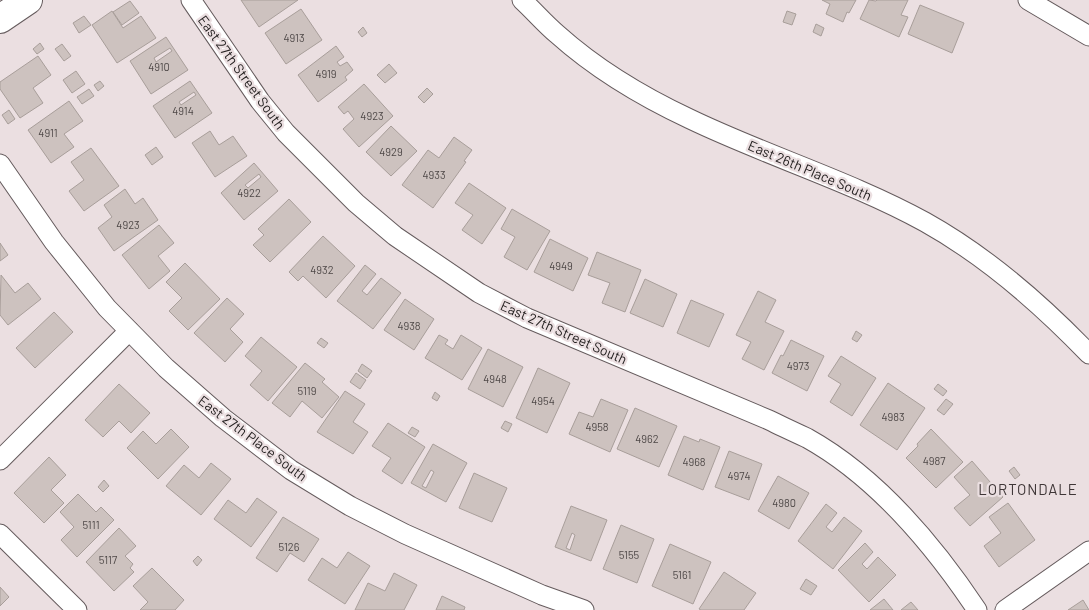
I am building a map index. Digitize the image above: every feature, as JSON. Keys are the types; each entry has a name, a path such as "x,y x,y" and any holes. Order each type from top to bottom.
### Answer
{"main road":[{"path":"0,19 28,0"}],"street":[{"name":"East 27th Street South","path":"191,0 260,101 286,133 356,203 395,236 479,292 527,318 769,420 807,439 843,462 882,495 912,524 945,565 977,610"},
{"name":"East 26th Place South","path":"522,0 557,35 596,65 638,92 690,119 877,198 926,223 974,253 1022,291 1067,331 1089,354"},
{"path":"1028,0 1089,36"},
{"name":"East 27th Place South","path":"0,164 80,276 130,331 166,368 223,418 291,470 350,506 405,534 542,595 584,610"},
{"path":"0,460 130,331"},
{"path":"0,534 77,610"},
{"path":"1005,610 1089,551"}],"building":[{"path":"241,0 298,0 259,27"},
{"path":"822,0 856,0 849,13 847,12 843,22 826,14 830,4"},
{"path":"869,0 908,0 901,15 908,17 899,37 860,19"},
{"path":"130,1 139,13 122,25 113,12"},
{"path":"920,5 964,23 952,53 908,34"},
{"path":"301,9 322,40 286,64 265,33"},
{"path":"112,11 123,28 141,16 156,38 117,63 92,25"},
{"path":"787,11 796,14 792,25 783,22"},
{"path":"84,16 91,25 79,33 73,23"},
{"path":"816,24 824,28 821,36 813,32"},
{"path":"363,27 367,33 362,37 358,32"},
{"path":"166,37 188,70 151,94 130,61","holes":["170,48 172,51 156,62 154,58"]},
{"path":"40,43 44,49 37,54 33,49"},
{"path":"62,44 71,56 64,61 55,49"},
{"path":"336,46 344,57 337,62 340,66 347,62 353,70 345,77 347,80 318,102 298,75"},
{"path":"38,56 51,75 33,88 43,103 20,118 0,89 0,82"},
{"path":"389,64 397,73 385,83 377,75"},
{"path":"76,71 85,84 72,93 63,80"},
{"path":"100,81 104,86 98,91 94,85"},
{"path":"190,81 212,113 175,138 153,106","holes":["194,92 196,95 181,105 179,102"]},
{"path":"364,84 393,116 359,147 343,129 354,119 348,111 344,114 338,107"},
{"path":"427,88 433,94 424,103 418,97"},
{"path":"89,89 94,96 82,104 77,97"},
{"path":"69,101 83,121 64,134 74,147 51,163 28,130"},
{"path":"9,110 15,119 8,124 2,115"},
{"path":"391,126 417,151 391,176 366,152"},
{"path":"210,131 219,145 233,136 247,156 215,177 192,143"},
{"path":"454,137 472,150 464,161 466,162 433,208 402,185 428,150 439,158"},
{"path":"156,147 163,157 152,165 145,155"},
{"path":"91,148 119,186 84,211 69,191 84,180 71,162"},
{"path":"254,163 278,191 244,220 221,193","holes":["259,174 261,177 248,188 245,185"]},
{"path":"469,183 506,208 482,244 462,230 473,215 455,203"},
{"path":"125,189 135,204 143,198 158,220 114,251 98,228 112,217 104,205"},
{"path":"289,199 311,222 270,262 253,245 264,235 258,229"},
{"path":"512,209 550,231 527,270 504,257 515,237 501,229"},
{"path":"159,225 174,243 158,256 170,271 149,289 122,255"},
{"path":"323,236 355,266 326,298 303,276 298,281 289,272"},
{"path":"550,239 588,258 573,291 534,272"},
{"path":"0,243 8,255 0,261"},
{"path":"597,252 641,270 625,312 602,303 610,283 588,275"},
{"path":"185,263 220,299 188,330 169,311 182,298 166,282"},
{"path":"365,265 376,274 362,291 367,295 381,278 401,293 373,329 337,301"},
{"path":"1,275 15,293 28,283 41,299 8,325 0,315"},
{"path":"645,279 677,294 663,327 630,313"},
{"path":"758,291 776,300 765,322 784,331 764,370 742,359 751,342 736,335"},
{"path":"227,298 244,314 230,329 243,342 225,362 194,333"},
{"path":"405,299 434,319 414,350 384,330"},
{"path":"691,300 724,314 709,347 677,333"},
{"path":"54,312 73,332 35,368 16,348"},
{"path":"856,331 862,335 857,342 852,339"},
{"path":"439,335 448,340 445,344 453,349 461,335 482,348 462,380 425,358"},
{"path":"261,337 297,367 268,401 250,385 262,371 245,356"},
{"path":"321,338 328,343 324,348 317,343"},
{"path":"791,340 824,356 807,391 772,373"},
{"path":"488,349 523,367 503,407 468,389"},
{"path":"841,356 876,378 852,416 830,402 841,384 828,376"},
{"path":"305,363 325,379 322,382 339,397 322,418 302,401 290,417 272,403"},
{"path":"362,364 372,371 367,378 358,371"},
{"path":"538,368 570,383 547,433 516,418"},
{"path":"356,373 366,380 360,389 350,382"},
{"path":"888,383 925,408 897,450 860,425"},
{"path":"119,384 150,413 131,433 119,421 103,437 85,420"},
{"path":"938,384 947,391 943,396 934,389"},
{"path":"345,391 365,404 353,422 368,432 353,454 317,432"},
{"path":"435,392 440,396 437,401 432,398"},
{"path":"601,399 628,410 610,452 569,434 579,412 593,417"},
{"path":"946,399 953,404 944,415 937,410"},
{"path":"635,408 677,426 659,467 617,449"},
{"path":"505,421 512,424 508,432 501,428"},
{"path":"388,423 425,447 402,484 382,471 391,458 372,446"},
{"path":"412,427 419,431 415,437 408,433"},
{"path":"171,429 189,447 158,479 127,448 143,431 156,444"},
{"path":"931,429 963,462 936,488 906,458"},
{"path":"684,436 699,442 700,439 720,447 703,490 668,475"},
{"path":"433,444 467,463 446,502 411,483","holes":["431,470 434,472 426,488 422,486"]},
{"path":"729,451 762,464 749,500 715,487"},
{"path":"49,457 66,475 51,490 64,503 44,523 14,493"},
{"path":"972,461 1003,497 970,526 954,508 970,495 954,477"},
{"path":"211,463 231,479 201,515 166,486 184,465 199,478"},
{"path":"1014,467 1020,475 1015,479 1009,471"},
{"path":"474,473 507,488 492,522 459,508"},
{"path":"778,476 809,493 789,529 758,511"},
{"path":"104,480 109,486 103,492 98,487"},
{"path":"78,494 96,512 101,507 114,520 77,557 61,540 74,527 60,512"},
{"path":"257,498 277,512 251,547 214,519 228,500 246,513"},
{"path":"1008,503 1035,540 999,567 984,546 1001,533 989,517"},
{"path":"826,504 837,513 826,527 832,532 844,517 862,531 833,569 798,541"},
{"path":"571,506 607,520 591,561 555,547","holes":["572,533 575,535 570,550 566,548"]},
{"path":"283,517 319,539 304,562 290,553 277,572 256,558"},
{"path":"621,525 654,539 637,583 603,569"},
{"path":"119,528 136,546 125,556 133,564 130,568 134,572 114,591 86,562"},
{"path":"865,543 873,552 862,564 867,569 878,557 896,575 869,602 838,570"},
{"path":"670,544 711,562 693,604 652,586"},
{"path":"348,552 370,566 345,604 308,580 322,558 337,568"},
{"path":"198,556 202,560 197,566 193,561"},
{"path":"152,568 184,600 175,610 140,610 148,602 133,586"},
{"path":"724,572 756,593 744,610 699,609"},
{"path":"394,573 417,585 404,610 355,610 368,583 385,591"},
{"path":"806,579 817,586 811,595 800,589"},
{"path":"0,587 9,597 0,606"},
{"path":"442,596 465,607 464,610 436,610"},
{"path":"884,599 893,610 870,610"},
{"path":"1083,600 1089,610 1068,610"},
{"path":"911,602 918,610 901,610"}],"district":[{"name":"LORTONDALE","path":"1028,489"}]}
